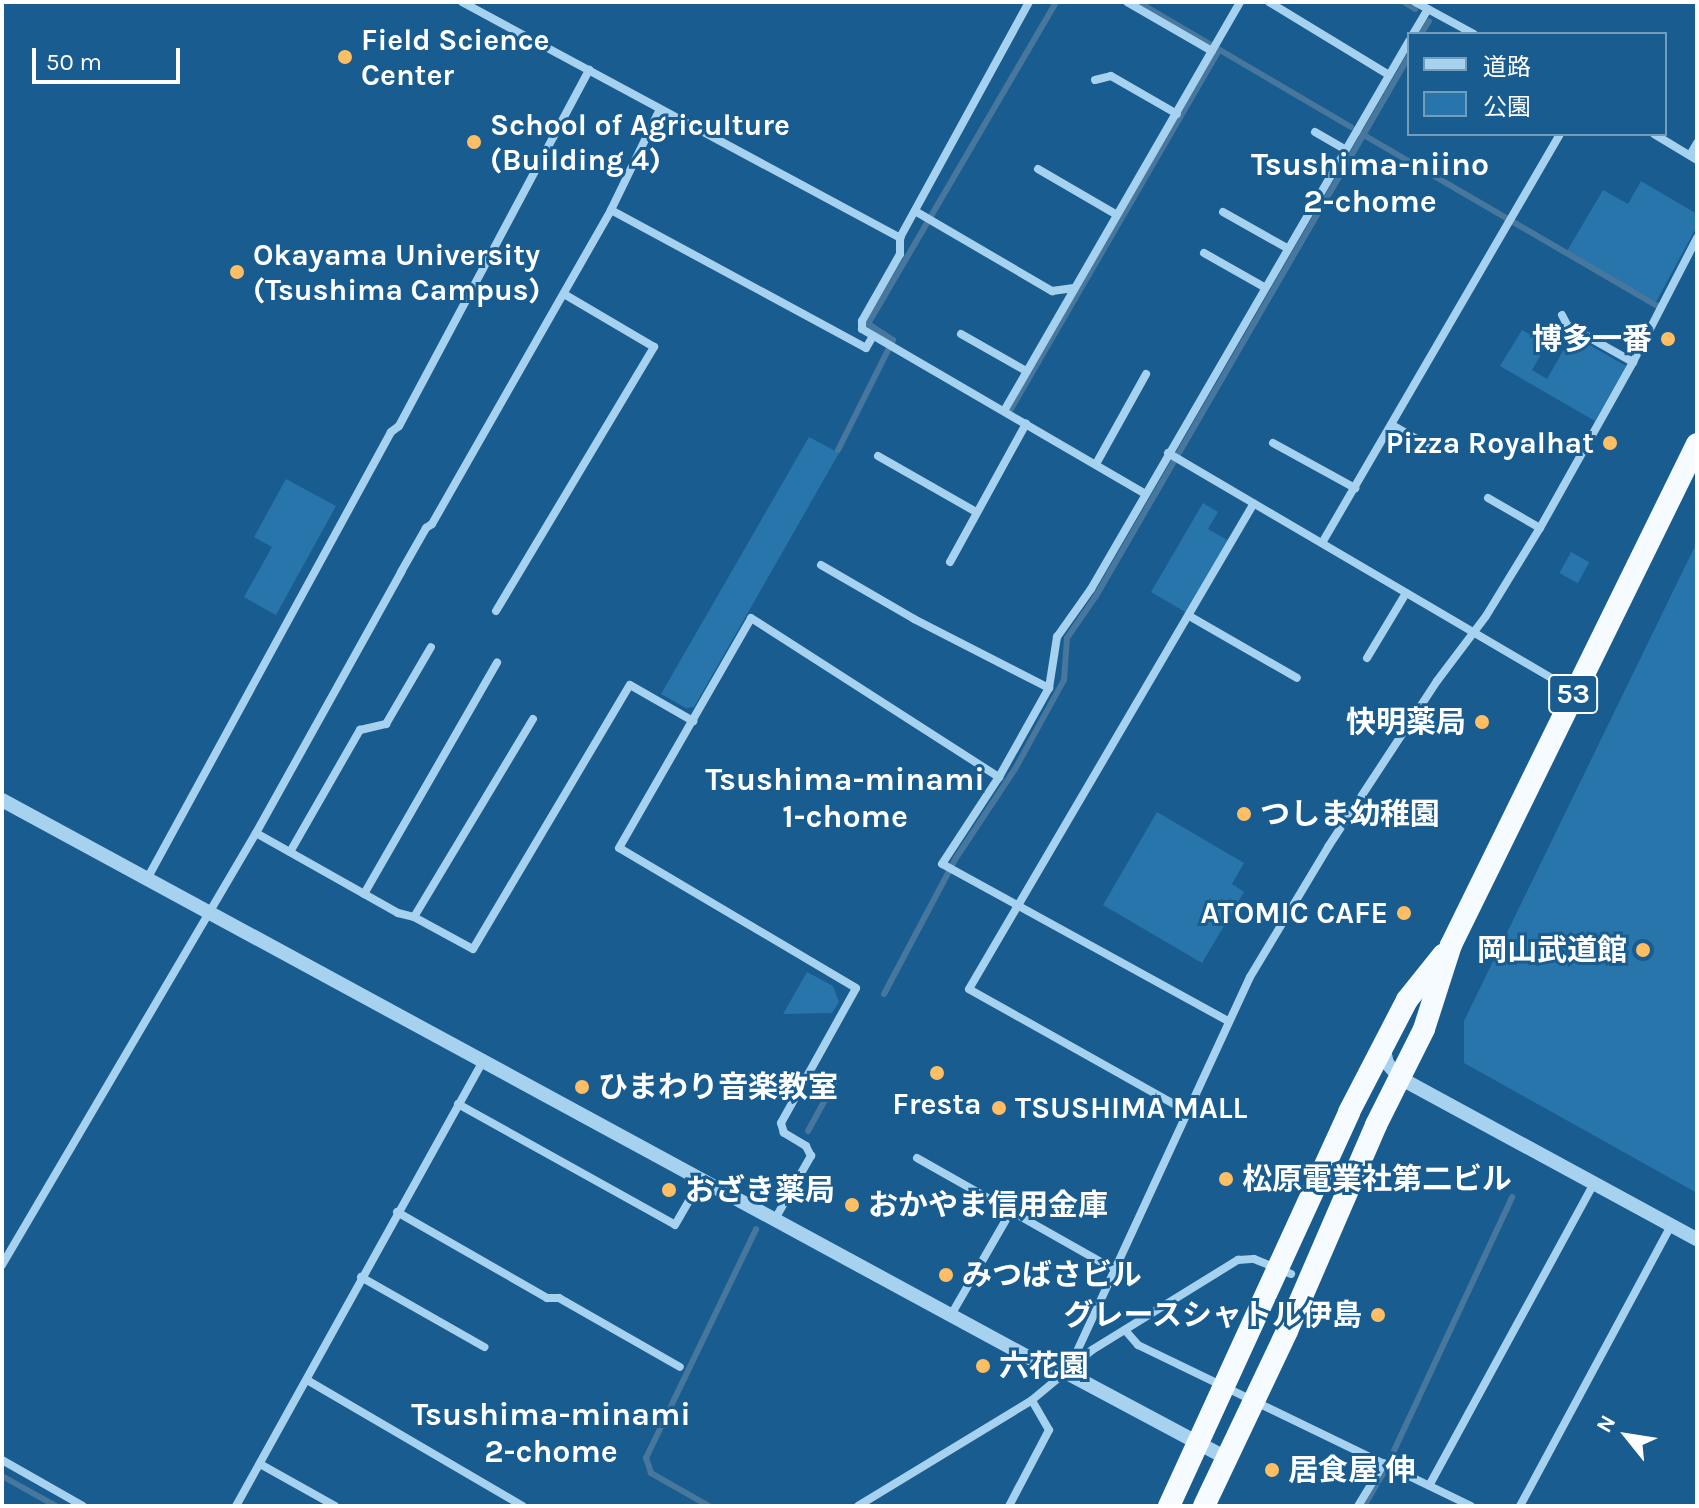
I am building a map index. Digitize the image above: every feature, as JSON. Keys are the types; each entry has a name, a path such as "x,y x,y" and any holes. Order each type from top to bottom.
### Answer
{"highway":[{"name":"53","path":"1183,1506 1424,1029 1451,945 1697,444"},
{"name":"53","path":"1169,1506 1212,1451 1239,1393 1285,1271 1383,1046 1407,1000 1451,945"},
{"name":"53","path":"1285,1271 1378,1089 1387,1081 1400,1078"},
{"name":"53","path":"1204,1506 1212,1451"}],"street":[{"path":"462,2 900,238"},
{"path":"1029,2 900,238 900,254 862,321 862,329 1145,494"},
{"path":"1127,2 1214,47"},
{"path":"1004,411 1240,2"},
{"path":"1269,2 1389,75"},
{"path":"1415,2 1470,32"},
{"path":"1414,32 1428,9"},
{"path":"1228,1021 1020,903 1007,901 942,864 999,777 1049,688 1057,637 1091,589 1145,494 1174,456 1264,287 1407,44"},
{"path":"147,879 391,432 399,426 589,70"},
{"path":"1095,80 1111,76 1177,114"},
{"path":"2,1265 256,833 386,599 564,294 611,210 660,109"},
{"path":"1315,132 1345,149"},
{"path":"1322,543 1559,136"},
{"path":"1657,136 1694,158 1697,143"},
{"path":"1038,169 1117,215"},
{"path":"611,210 866,348 873,336"},
{"path":"915,211 1052,291 1074,288"},
{"path":"1223,212 1287,248"},
{"path":"1067,1373 1250,977 1328,847 1471,633 1486,616 1540,528 1633,362 1697,238"},
{"path":"1204,253 1264,287"},
{"path":"496,611 654,347 564,294"},
{"path":"1562,315 1567,325 1633,362"},
{"path":"961,334 1026,371"},
{"path":"1096,464 1146,374"},
{"path":"950,562 1026,424"},
{"path":"1392,425 1427,445"},
{"path":"1273,443 1355,488"},
{"path":"878,456 976,512"},
{"path":"1174,456 1574,691"},
{"path":"1488,498 1540,528"},
{"path":"1188,1112 969,989 1191,617 1254,503"},
{"path":"821,565 914,619 1049,688"},
{"path":"1367,658 1406,593"},
{"path":"1191,617 1297,678"},
{"path":"775,1219 811,1156 806,1146 784,1133 781,1123 856,988 619,848 751,618 999,777"},
{"path":"290,852 360,730 386,724 431,647"},
{"path":"364,894 497,663"},
{"path":"256,833 398,913 414,917 473,949 630,685 693,721"},
{"path":"414,917 533,719"},
{"path":"2,800 1039,1363 1067,1373 1212,1451"},
{"path":"1383,1046 1387,1063 1400,1078 1697,1239"},
{"path":"236,1506 483,1061"},
{"path":"458,1104 675,1225 701,1180"},
{"path":"917,1158 1113,1269"},
{"path":"1430,1484 1594,1183"},
{"path":"951,1315 1011,1211"},
{"path":"397,1212 547,1298 559,1298 680,1367"},
{"path":"1520,1506 1671,1225"},
{"path":"858,1506 1032,1400 1092,1350 1238,1260 1254,1259 1285,1271"},
{"path":"361,1277 484,1347"},
{"path":"1125,1330 1138,1345 1471,1506"},
{"path":"307,1380 523,1506"},
{"path":"1009,1506 1049,1430 1032,1400"},
{"path":"1358,1506 1384,1463"},
{"path":"260,1464 335,1506"},
{"path":"3,1465 83,1506"}],"green space":[{"path":"1641,181 1697,214 1697,226 1656,302 1567,251 1603,190 1628,204"},
{"path":"1522,330 1547,344 1532,370 1547,379 1572,335 1626,366 1595,421 1500,366"},
{"path":"809,437 839,453 694,707 686,708 661,694"},
{"path":"286,479 336,506 276,615 244,597 272,547 254,537"},
{"path":"1203,503 1218,512 1208,529 1229,541 1187,613 1151,592"},
{"path":"1697,542 1697,1193 1464,1063 1464,1021"},
{"path":"1571,552 1589,562 1578,583 1559,573"},
{"path":"1157,812 1244,863 1232,884 1244,892 1202,963 1103,905"},
{"path":"807,972 833,986 839,1002 832,1013 783,1014"}],"waterway":[{"path":"838,450 893,340 868,324 1056,2"},
{"path":"1138,2 1351,127"},
{"path":"1404,2 1415,9"},
{"path":"1422,32 1429,21"},
{"path":"1011,409 1219,50"},
{"path":"884,994 956,858 1015,769 1064,680 1067,638 1096,596 1407,59"},
{"path":"1362,134 1659,307"},
{"path":"808,1131 837,1078"},
{"path":"1391,1457 1512,1197"},
{"path":"709,1506 651,1473 646,1458 756,1229"},
{"path":"1364,1506 1385,1470"},
{"path":"2,1476 56,1506"}],"place":[{"name":"Field Science Center","path":"345,57"},
{"name":"School of Agriculture (Building 4)","path":"474,142"},
{"name":"Okayama University (Tsushima Campus)","path":"237,272"},
{"name":"博多一番","path":"1668,339"},
{"name":"Pizza Royalhat","path":"1610,443"},
{"name":"快明薬局","path":"1482,722"},
{"name":"つしま幼稚園","path":"1244,814"},
{"name":"ATOMIC CAFE","path":"1404,913"},
{"name":"岡山武道館","path":"1643,950"},
{"name":"Fresta","path":"937,1073"},
{"name":"ひまわり音楽教室","path":"582,1087"},
{"name":"TSUSHIMA MALL","path":"999,1108"},
{"name":"松原電業社第二ビル","path":"1226,1179"},
{"name":"おざき薬局","path":"669,1190"},
{"name":"おかやま信用金庫","path":"852,1205"},
{"name":"みつばさビル","path":"946,1275"},
{"name":"グレースシャトル伊島","path":"1378,1315"},
{"name":"六花園","path":"983,1366"},
{"name":"居食屋 伸","path":"1272,1470"}],"district":[{"name":"Tsushima-niino 2-chome","path":"1370,184"},
{"name":"Tsushima-minami 1-chome","path":"845,800"},
{"name":"Tsushima-minami 2-chome","path":"551,1434"}]}
